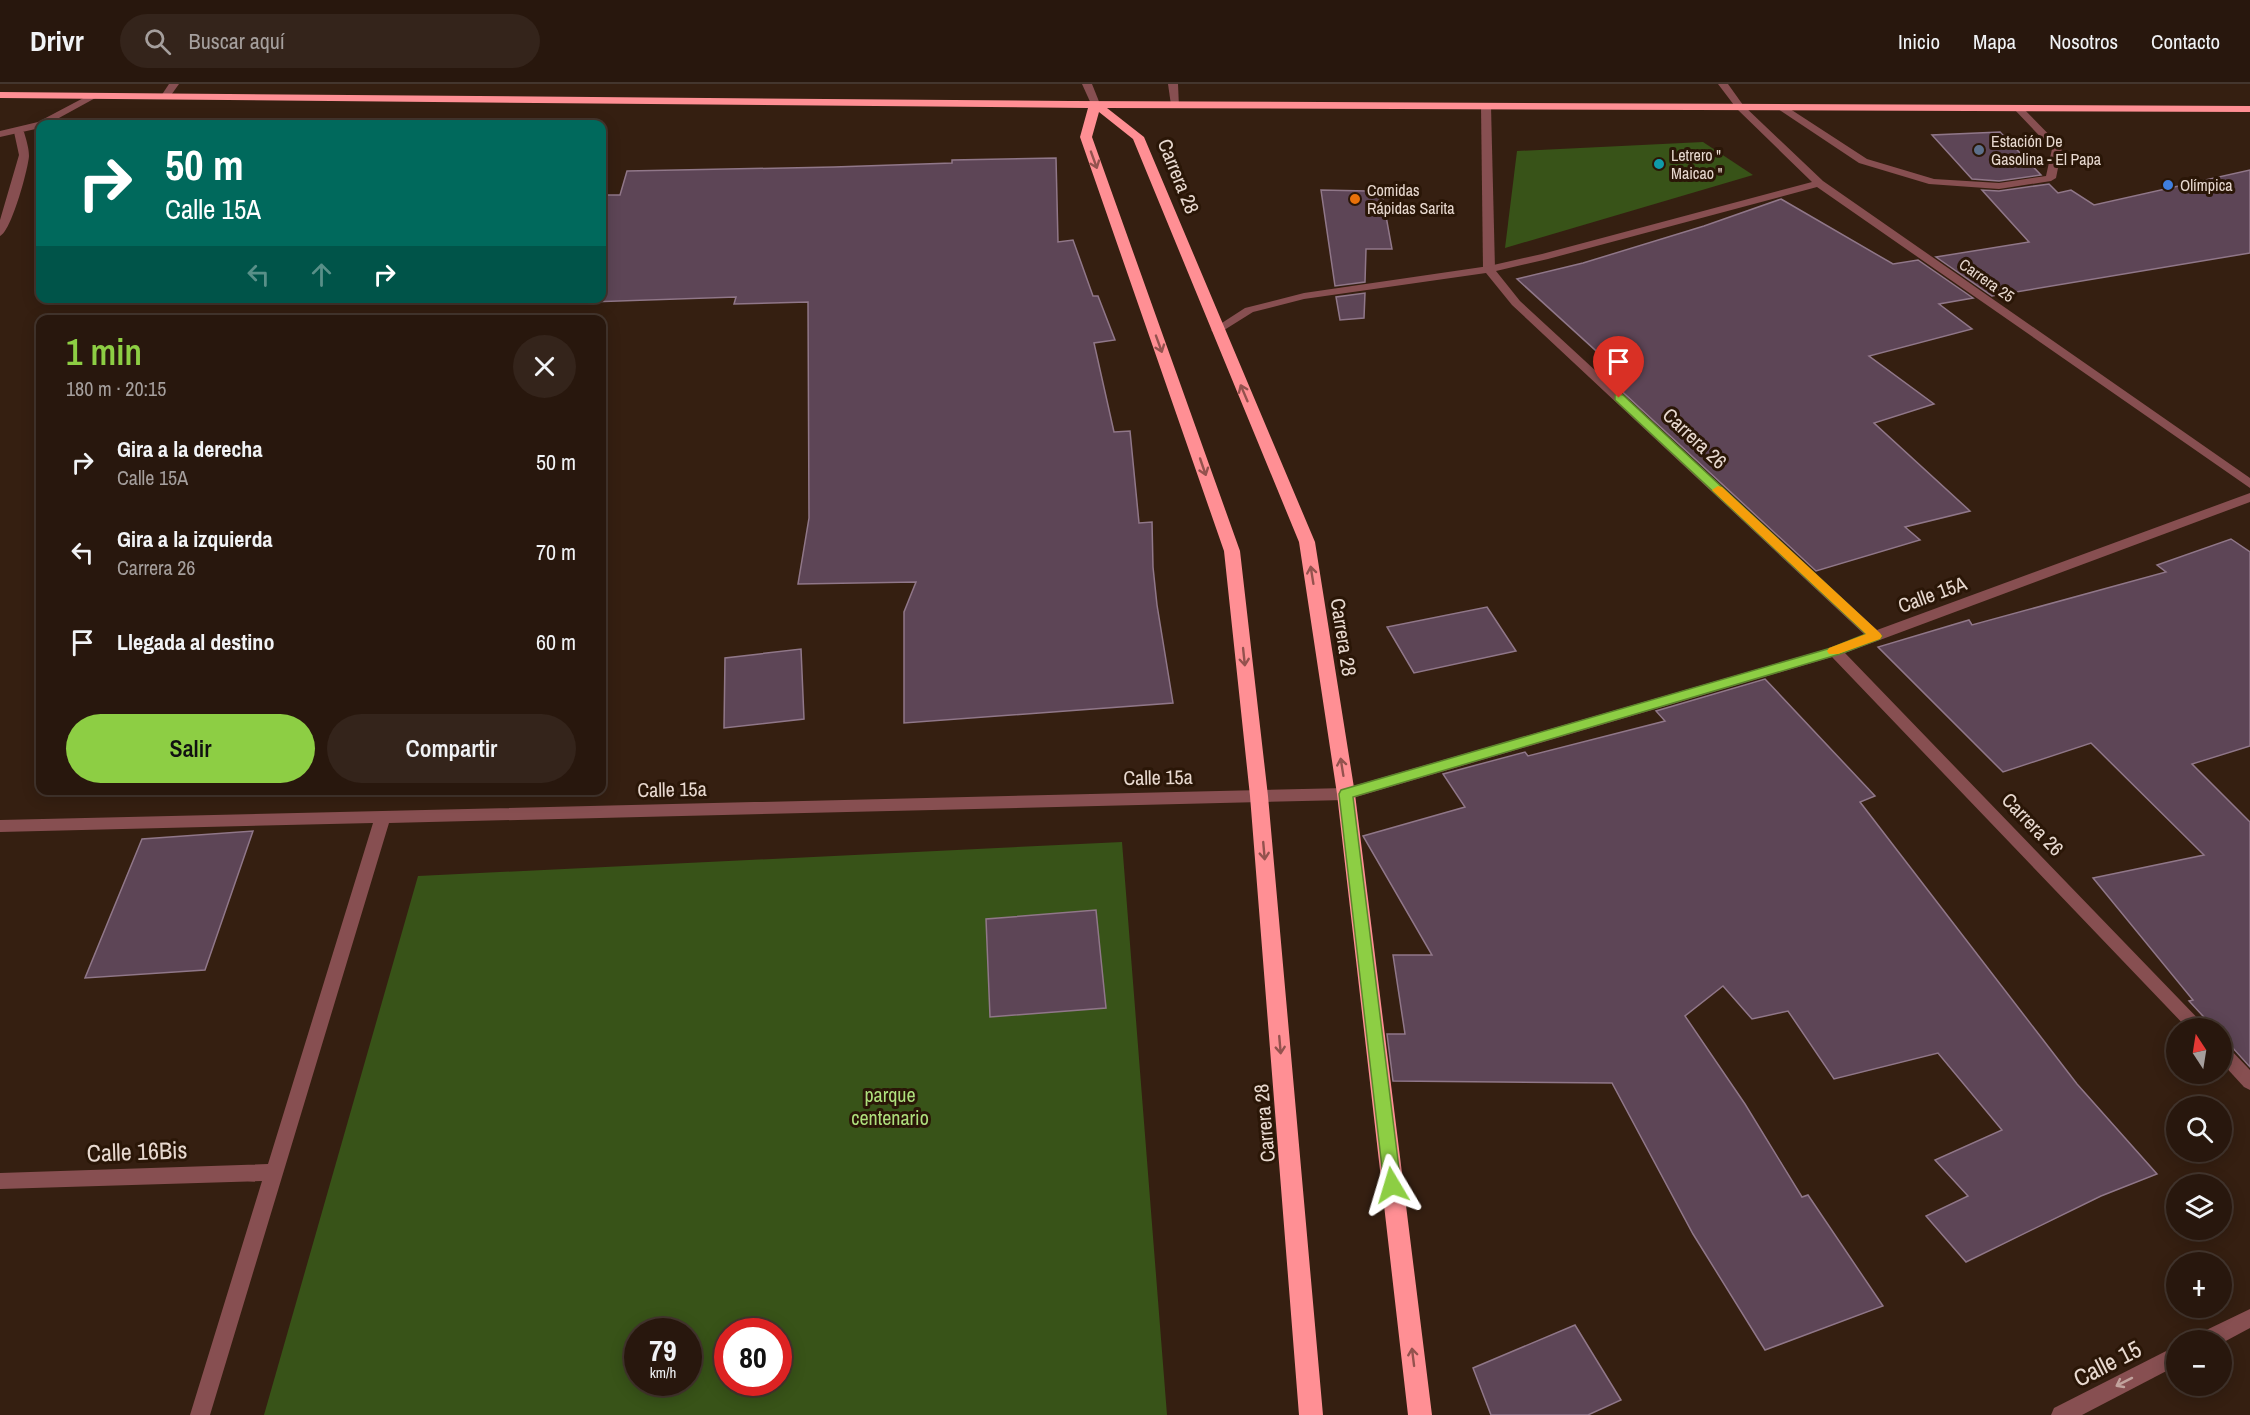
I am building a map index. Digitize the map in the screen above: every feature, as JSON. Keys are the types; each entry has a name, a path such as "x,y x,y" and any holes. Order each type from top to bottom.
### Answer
{"highway":[{"path":"0,95 1176,105 2250,109"},
{"name":"Carrera 28","path":"1311,1415 1259,796 1233,551 1086,137 1095,104 1138,137 1307,542 1346,794 1420,1415"}],"street":[{"path":"166,96 174,84"},
{"path":"1087,84 1095,104"},
{"path":"1173,84 1176,105"},
{"name":"Carrera 25","path":"1723,84 1740,107 1819,183 2250,484"},
{"path":"50,120 94,96"},
{"path":"1486,106 1489,269"},
{"path":"1781,107 1863,161 1933,182 1999,186 2051,178 2057,148 2018,108"},
{"path":"0,134 19,132 36,127"},
{"path":"0,233 10,209 24,155 19,132"},
{"path":"1217,330 1249,310 1304,296 1489,269 1544,257 1819,183"},
{"name":"Carrera 26","path":"1489,269 1516,303 1875,636"},
{"name":"Calle 15A","path":"1346,794 1835,651 2250,497"},
{"name":"Carrera 26","path":"1835,651 2188,1018"},
{"name":"Calle 15a","path":"0,826 1346,794"},
{"path":"200,1415 383,817"},
{"path":"2232,1063 2250,1082"},
{"name":"Calle 16Bis","path":"0,1180 275,1172"},
{"path":"2227,1330 2250,1318"},
{"name":"Calle 15","path":"2061,1415 2166,1361"}],"green space":[{"path":"1703,142 1753,175 1505,248 1517,151"},
{"name":"parque centenario","path":"1122,842 1167,1415 264,1415 418,876"}],"building":[{"path":"2000,132 2041,175 1999,181 1972,179 1932,135"},
{"path":"1056,158 1058,242 1073,240 1093,296 1098,296 1115,340 1094,343 1114,432 1130,431 1139,523 1152,522 1157,605 1173,703 904,723 904,612 916,582 798,584 809,518 808,302 734,304 736,297 606,301 606,195 620,195 627,171 834,167 952,163 952,160"},
{"path":"2250,170 2250,253 1992,296 1936,257 2029,242 1982,190 1999,191 2049,184 2058,193 2071,190 2094,205"},
{"path":"1321,190 1367,191 1367,194 1382,194 1392,249 1366,249 1365,282 1335,286"},
{"path":"1781,199 1893,264 1918,260 1973,298 1939,304 1972,329 1869,356 1934,404 1874,423 1970,511 1905,527 1920,540 1816,571 1614,384 1628,380 1517,279 1583,263 1704,226"},
{"path":"1365,293 1364,318 1340,320 1336,297"},
{"path":"2231,539 2250,552 2250,746 2192,764 2250,822 2250,1067 2232,1047 2232,1018 2205,1018 2189,1001 2193,1000 2093,878 2204,855 2091,743 2003,772 1878,647 1969,620 1972,625 2166,572 2157,565"},
{"path":"1487,607 1516,651 1414,673 1387,627"},
{"path":"801,649 804,719 724,728 725,658"},
{"path":"1765,679 1875,796 1860,802 2077,1084 2157,1174 2101,1196 1966,1262 1926,1216 1968,1196 1935,1160 2002,1130 1938,1053 1834,1079 1788,1011 1752,1019 1723,986 1685,1016 1745,1104 1802,1197 1808,1195 1883,1306 1765,1350 1693,1234 1612,1083 1393,1081 1387,1034 1405,1034 1393,955 1432,955 1363,836 1465,807 1443,774 1525,752 1528,756 1665,721 1656,711"},
{"path":"253,831 205,970 85,978 142,839"},
{"path":"1096,910 1106,1008 990,1017 986,919"},
{"path":"1575,1325 1621,1400 1588,1415 1491,1415 1473,1368"}],"slow traffic":[{"path":"1718,490 1875,636 1834,651"}],"place":[{"name":"Estación De Gasolina - El Papa","path":"1979,150"},
{"name":"Letrero \" Maicao \"","path":"1659,164"},
{"name":"Olímpica","path":"2168,185"},
{"name":"Comidas Rápidas Sarita","path":"1355,199"}],"route":[{"path":"1392,1185 1346,794 1835,651 1875,636 1619,398"}]}
